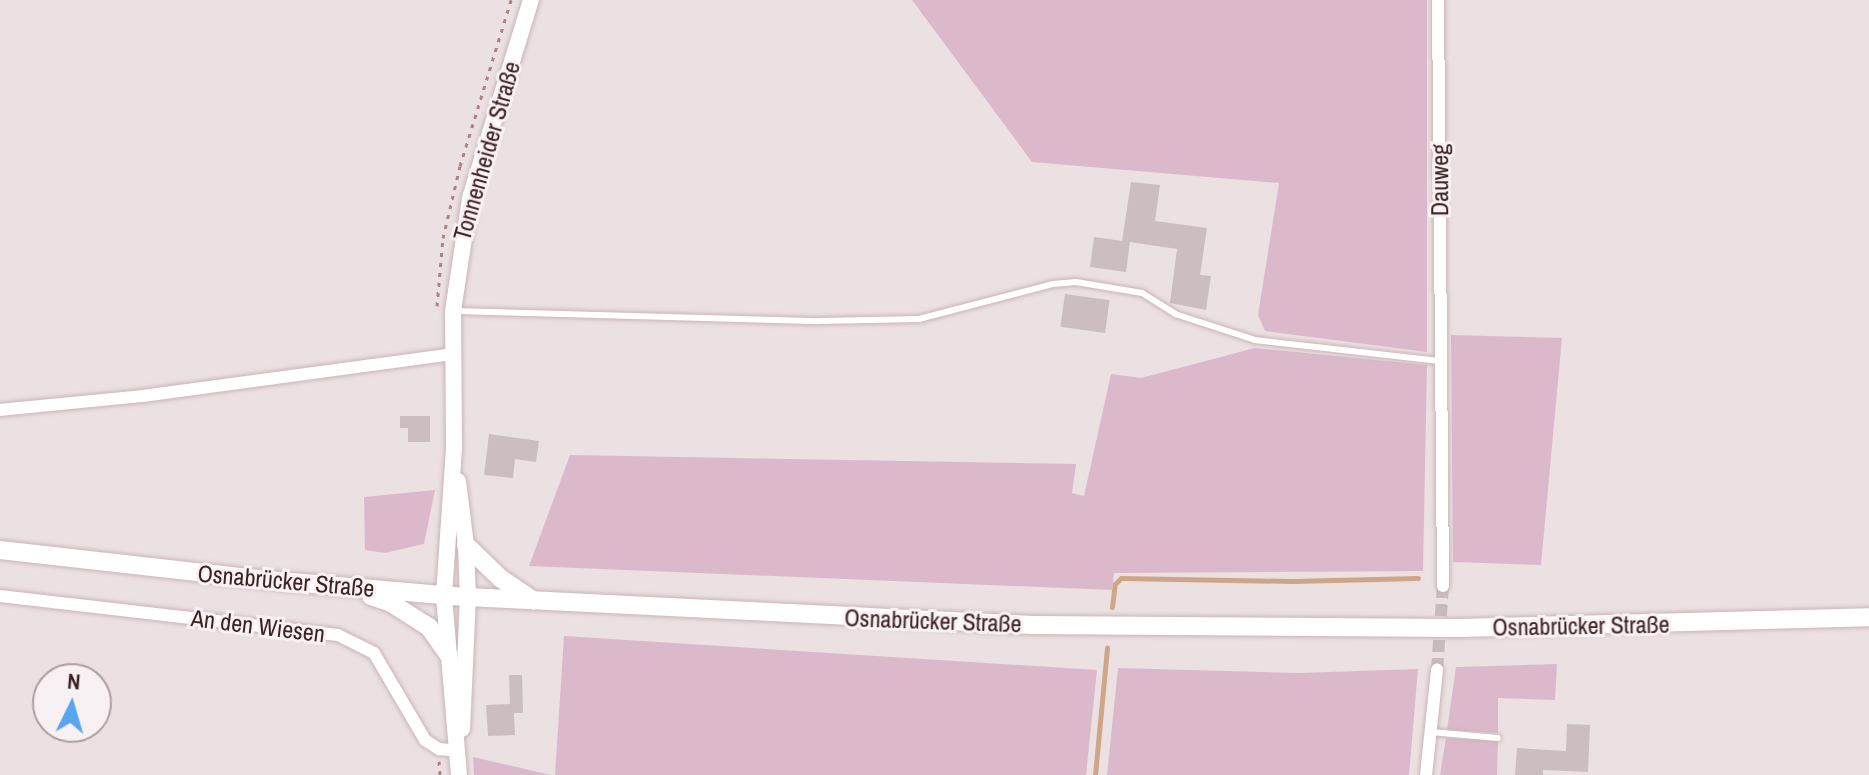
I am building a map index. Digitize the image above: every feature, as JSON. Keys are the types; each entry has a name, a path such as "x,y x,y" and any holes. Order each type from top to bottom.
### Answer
{"main road":[{"path":"466,545 500,578 535,602"},
{"name":"Osnabrücker Straße","path":"0,550 346,587 535,602 1047,625 1460,628 1869,617"},
{"path":"346,587 391,603 429,627 448,654"}],"street":[{"name":"Tonnenheider Straße","path":"459,775 444,595 454,447 453,311 470,198 531,0"},
{"name":"Dauweg","path":"1438,0 1443,586"},
{"path":"0,410 143,396 452,354"},
{"name":"Tonnenheider Straße","path":"454,447 466,545 468,597 464,717 459,751"},
{"name":"An den Wiesen","path":"0,596 348,639 374,653 384,665 425,740 439,749 459,751"},
{"path":"1426,775 1437,670"}],"lane":[{"path":"453,311 819,321 919,319 1053,284 1076,282 1142,293 1175,314 1255,340 1441,361"},
{"path":"1431,732 1498,738"}],"shaded area":[{"path":"912,0 1427,0 1427,352 1265,331 1258,315 1279,183 1032,162"},
{"path":"1451,335 1562,338 1541,565 1453,562"},
{"path":"1255,348 1427,365 1423,571 1114,573 1112,590 529,566 570,455 1076,464 1072,493 1084,496 1111,374 1141,378"},
{"path":"435,490 424,544 385,553 365,550 364,497"},
{"path":"564,636 1097,670 1086,775 555,775"},
{"path":"1557,664 1555,700 1498,698 1498,733 1447,730 1456,667"},
{"path":"1118,668 1299,673 1418,669 1409,775 1107,775"},
{"path":"1446,738 1498,741 1497,775 1440,775"},
{"path":"473,757 551,775 474,775"}],"building":[{"path":"1131,182 1160,185 1155,221 1207,228 1200,275 1211,276 1206,310 1170,303 1177,249 1130,242 1126,272 1090,267 1094,237 1122,241"},
{"path":"1065,294 1110,300 1105,333 1060,327"},
{"path":"400,416 430,416 430,442 408,442 408,428 400,428"},
{"path":"489,434 539,441 536,462 515,459 513,478 484,475"},
{"path":"509,675 522,675 523,713 514,713 515,735 488,736 486,705 510,704"},
{"path":"1567,724 1590,725 1588,772 1543,770 1543,775 1515,775 1517,748 1566,751"}],"waterway":[{"path":"1112,607 1115,584 1121,578 1292,581 1418,578"},
{"path":"1095,775 1107,648"}],"tunnel":[{"path":"1437,670 1443,586"}]}
